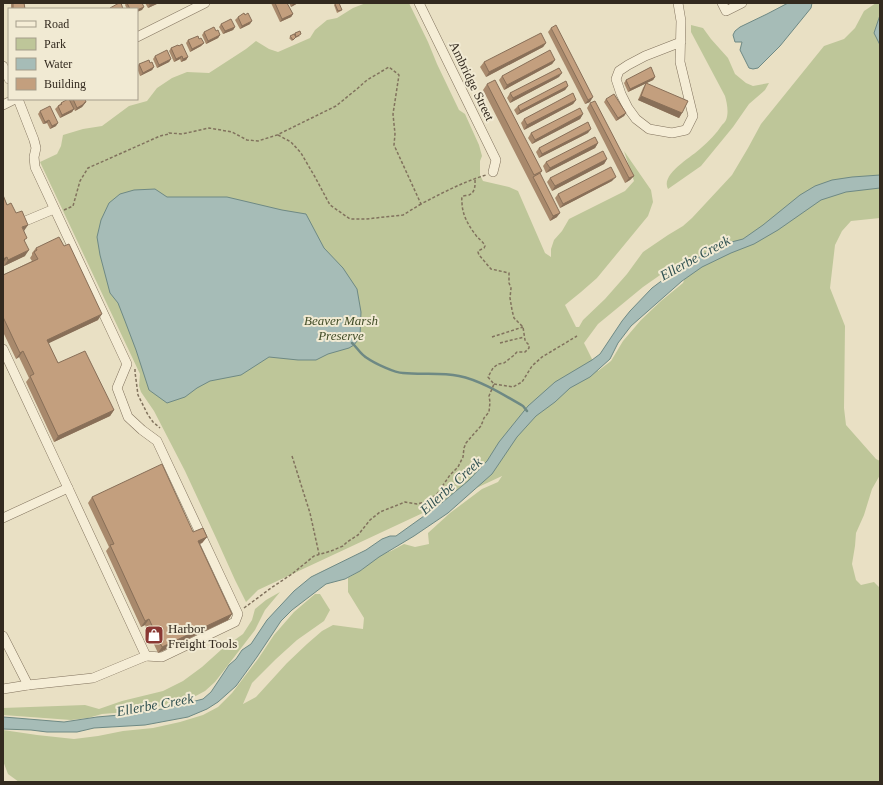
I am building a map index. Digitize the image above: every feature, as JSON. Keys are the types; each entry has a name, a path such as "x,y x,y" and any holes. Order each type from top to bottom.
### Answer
{"street":[{"path":"138,36 205,3"},
{"name":"Ambridge Street","path":"419,3 496,160 493,172"},
{"path":"678,3 681,21 681,42 680,62 693,116 686,130 672,133 649,129 636,119 621,94 616,79 619,71 628,65 645,56 681,42"},
{"path":"722,3 726,11 742,3"},
{"path":"3,66 8,77"},
{"path":"3,105 15,100"},
{"path":"3,689 93,678 146,656 162,657 235,622 238,614 157,441 128,417 117,388 127,364 35,167 34,157 36,148 34,140 17,100"},
{"path":"23,222 54,209"},
{"path":"3,349 146,656"},
{"path":"3,518 68,488"},
{"path":"3,636 28,685"}],"path":[{"path":"65,210 72,206 80,181 88,168 160,136 169,133 182,134 209,128 232,132 248,140 258,141 277,135 336,106 367,80 389,67 398,75 393,114 395,134 394,145 421,204"},
{"path":"277,135 291,142 301,153 330,205 350,219 366,219 403,215 450,189 493,172"},
{"path":"475,178 474,191 461,198 465,219 475,235 485,246 484,248 478,250 479,255 491,269 509,273 509,283 512,288 510,298 514,318 523,327 524,337 529,345 529,348 525,352 517,352 504,363 498,364 493,368 488,377 493,386"},
{"path":"492,337 523,327"},
{"path":"493,386 513,387 522,382 532,366 542,357 577,336"},
{"path":"500,344 524,337"},
{"path":"127,364 134,363 138,395 148,415 160,428"},
{"path":"238,614 250,603 292,574 314,556 343,546 358,535 370,520 380,512 405,502 418,504 426,502 437,494 450,475 458,467 463,457 466,443 481,426 484,418 489,412 489,396 493,386"},
{"path":"292,456 310,513 319,554"}],"green space":[{"name":"Beaver Marsh Preserve","path":"366,3 409,3 459,110 465,114 479,145 482,156 480,161 480,175 483,181 509,187 518,191 545,253 551,257 551,249 554,240 562,231 569,219 625,191 634,181 624,151 651,190 653,202 648,216 597,278 565,305 576,327 579,327 583,320 605,299 627,274 643,252 683,226 732,175 761,124 824,46 844,39 855,28 864,11 876,3 880,3 880,218 851,221 842,231 835,245 830,288 845,326 844,408 846,425 876,459 880,461 880,475 872,489 864,515 856,533 852,564 856,580 861,585 874,582 880,588 880,782 19,782 8,774 3,761 3,730 74,739 153,728 180,722 203,715 218,707 232,693 274,635 294,612 315,594 320,594 330,610 324,621 297,640 252,683 243,704 256,697 287,663 322,631 333,625 363,629 364,618 348,592 348,578 363,569 372,558 391,551 404,544 415,547 429,544 428,533 450,513 482,489 498,482 502,476 258,590 246,602 185,471 154,411 141,392 139,386 140,374 40,162 57,154 61,146 63,135 83,129 102,126 129,106 147,101 157,88 172,78 187,72 209,73 256,41 269,49 278,52 310,38 315,30 327,20 337,18 353,8","holes":["694,255 683,283 641,320 623,341 611,361 598,371 584,343 598,324 643,287 673,266"]},
{"path":"691,25 703,28 728,58 735,74 746,83 753,86 769,83 765,90 749,104 733,127 701,166 668,189 667,183 673,172 712,137 726,121 727,117 725,96 691,32"},
{"path":"280,592 265,610 255,630 215,682 205,691 192,698 140,711 102,714 88,718 71,720 3,715 3,708 85,705 99,709 122,701 163,691 183,681 243,634 252,620 255,609 266,600"}],"water":[{"path":"788,3 812,3 811,8 780,46 758,68 749,68 740,50 742,42 735,42 733,35 735,31 740,27"},
{"path":"880,15 880,45 874,33"},
{"path":"880,175 880,188 846,192 821,200 778,230 754,244 702,267 682,281 631,326 618,343 610,359 590,377 570,388 555,402 536,416 517,437 492,474 448,513 379,557 360,571 345,579 326,584 292,610 281,621 236,686 218,702 207,709 188,717 145,725 94,728 77,732 47,732 3,729 3,717 64,722 168,708 203,699 211,692 229,665 236,659 242,650 251,644 267,620 294,591 311,577 366,550 382,539 390,536 396,536 438,506 468,481 487,461 499,442 528,406 555,382 600,354 622,321 652,288 694,260 720,245 743,239 800,195 815,186 832,180"},
{"path":"155,189 167,197 227,197 306,214 324,248 343,268 357,289 361,312 360,337 354,345 316,360 269,357 241,375 210,381 185,397 167,403 149,390 118,303 110,293 97,237 101,220 109,203 120,194 134,190"}],"building":[{"path":"13,3 24,3 25,8 13,8"},
{"path":"121,3 123,8 110,8"},
{"path":"127,3 142,3 144,7 138,10 138,8 130,8"},
{"path":"275,3 287,3 293,14 282,19"},
{"path":"339,3 342,10 338,11 335,4"},
{"path":"244,13 245,15 248,13 252,21 242,26 238,17"},
{"path":"231,19 235,27 225,31 221,24"},
{"path":"556,25 593,97 588,100 551,28"},
{"path":"214,27 216,31 218,30 220,35 208,41 204,32"},
{"path":"300,31 301,34 296,37 295,33"},
{"path":"541,33 546,43 489,72 484,62"},
{"path":"294,34 296,37 293,40 290,36"},
{"path":"198,36 204,43 192,49 188,40"},
{"path":"182,44 188,57 183,59 182,56 176,59 171,48"},
{"path":"167,50 171,59 159,65 155,56"},
{"path":"550,50 555,60 507,85 502,76"},
{"path":"149,60 150,63 152,62 154,67 143,73 139,64"},
{"path":"651,67 655,77 630,89 626,80"},
{"path":"559,68 562,73 513,98 510,93"},
{"path":"495,80 542,171 534,175 487,84"},
{"path":"566,81 568,86 520,111 518,106"},
{"path":"646,83 688,101 682,113 641,96"},
{"path":"573,93 576,100 527,125 524,119"},
{"path":"614,94 626,113 618,118 606,99"},
{"path":"70,100 74,109 62,115 58,106 62,104 61,103"},
{"path":"73,100 85,100 86,102 84,104 77,108"},
{"path":"595,101 634,176 629,178 590,103"},
{"path":"50,106 58,123 52,126 49,120 45,122 40,111"},
{"path":"580,108 583,114 535,140 531,133"},
{"path":"588,122 591,129 542,154 539,148"},
{"path":"595,137 598,143 550,168 546,162"},
{"path":"603,151 607,159 555,186 550,178"},
{"path":"611,167 616,177 563,204 558,194"},
{"path":"540,173 560,213 553,216 533,177"},
{"path":"3,195 7,205 11,203 16,213 22,211 28,225 22,227 27,238 24,240 29,250 8,260 7,257 3,259"},
{"path":"59,237 64,246 69,244 102,314 47,340 58,363 85,351 114,410 58,436 30,376 34,374 23,351 20,353 3,317 3,275 38,259 34,252 37,250 36,248"},
{"path":"162,464 193,532 203,528 207,537 198,541 232,614 162,647 149,619 145,621 110,545 114,544 92,497"}],"waterway":[{"path":"352,343 360,353 390,370 399,373 445,374 467,378 500,393 523,406 527,411"}],"place":[{"name":"Harbor Freight Tools","path":"154,635"}],"water label":[{"name":"Ellerbe Creek","path":"695,258"},
{"name":"Ellerbe Creek","path":"451,486"},
{"name":"Ellerbe Creek","path":"155,705"}]}
